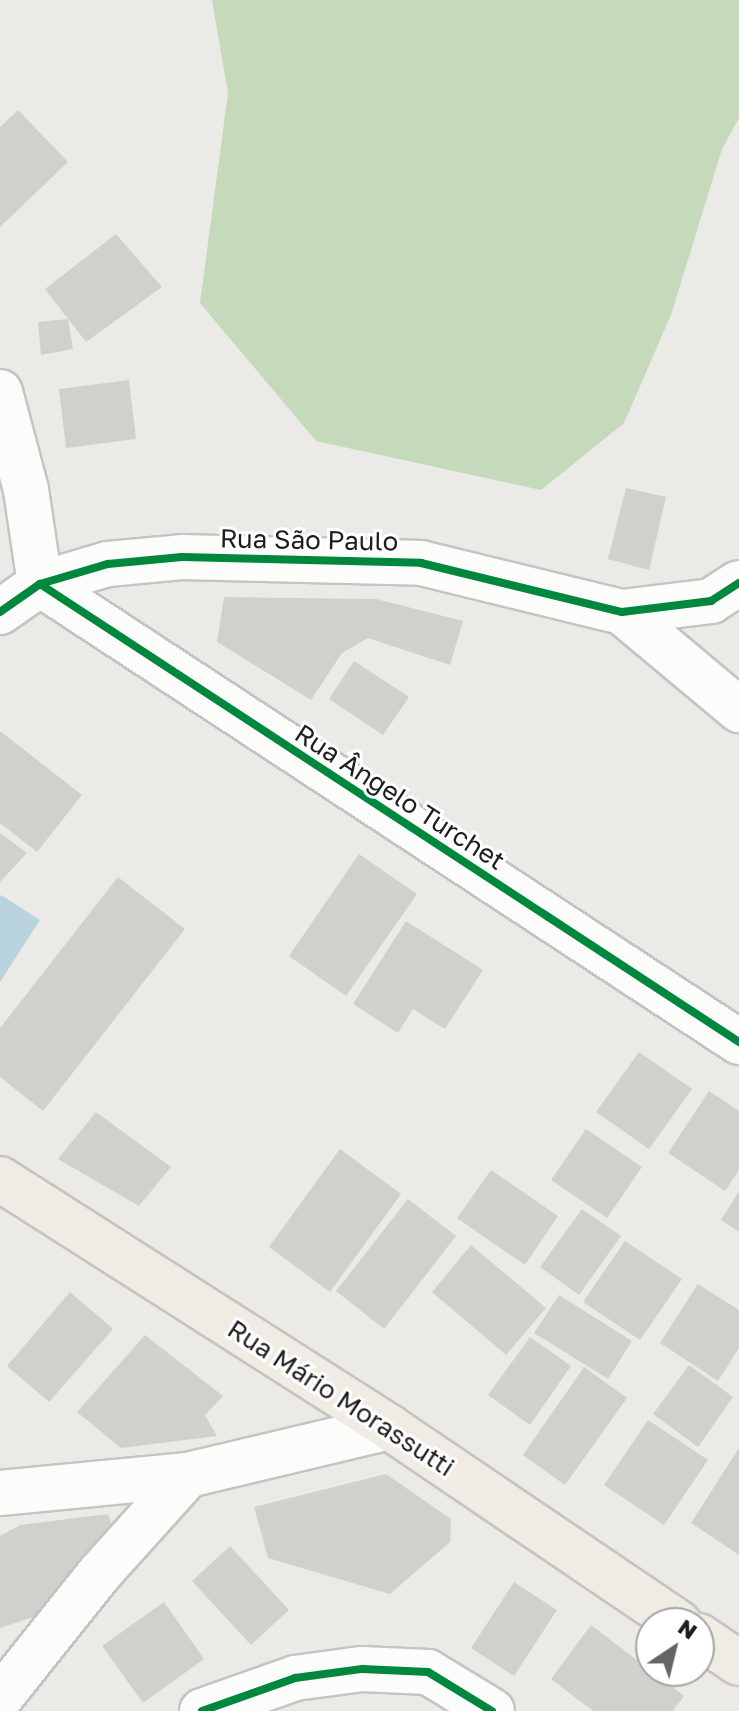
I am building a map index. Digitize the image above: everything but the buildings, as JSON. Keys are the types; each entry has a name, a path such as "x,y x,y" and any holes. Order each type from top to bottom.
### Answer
{"main road":[{"name":"Rua Mário Morassutti","path":"0,1179 389,1427 655,1607"},
{"path":"715,1647 739,1663"}],"street":[{"path":"0,392 26,490 40,584"},
{"name":"Rua São Paulo","path":"0,612 40,584 108,564 182,557 421,563 622,612"},
{"path":"622,612 711,601 739,583"},
{"name":"Rua Ângelo Turchet","path":"40,584 739,1042"},
{"path":"622,612 739,710"},
{"path":"0,1493 188,1475 389,1427"},
{"path":"0,1698 99,1574 188,1475"},
{"path":"202,1711 295,1678 362,1669 428,1672 492,1711"}],"green space":[{"path":"212,0 739,0 739,118 722,149 671,315 624,423 541,490 316,441 200,303 228,93"}],"water":[{"path":"0,897 40,920 0,982"}],"cycle path":[{"path":"0,612 40,584 108,564 182,557 421,563 622,612 711,601 739,583"},
{"path":"40,584 739,1042"},
{"path":"202,1711 295,1678 362,1669 428,1672 492,1711"}]}
